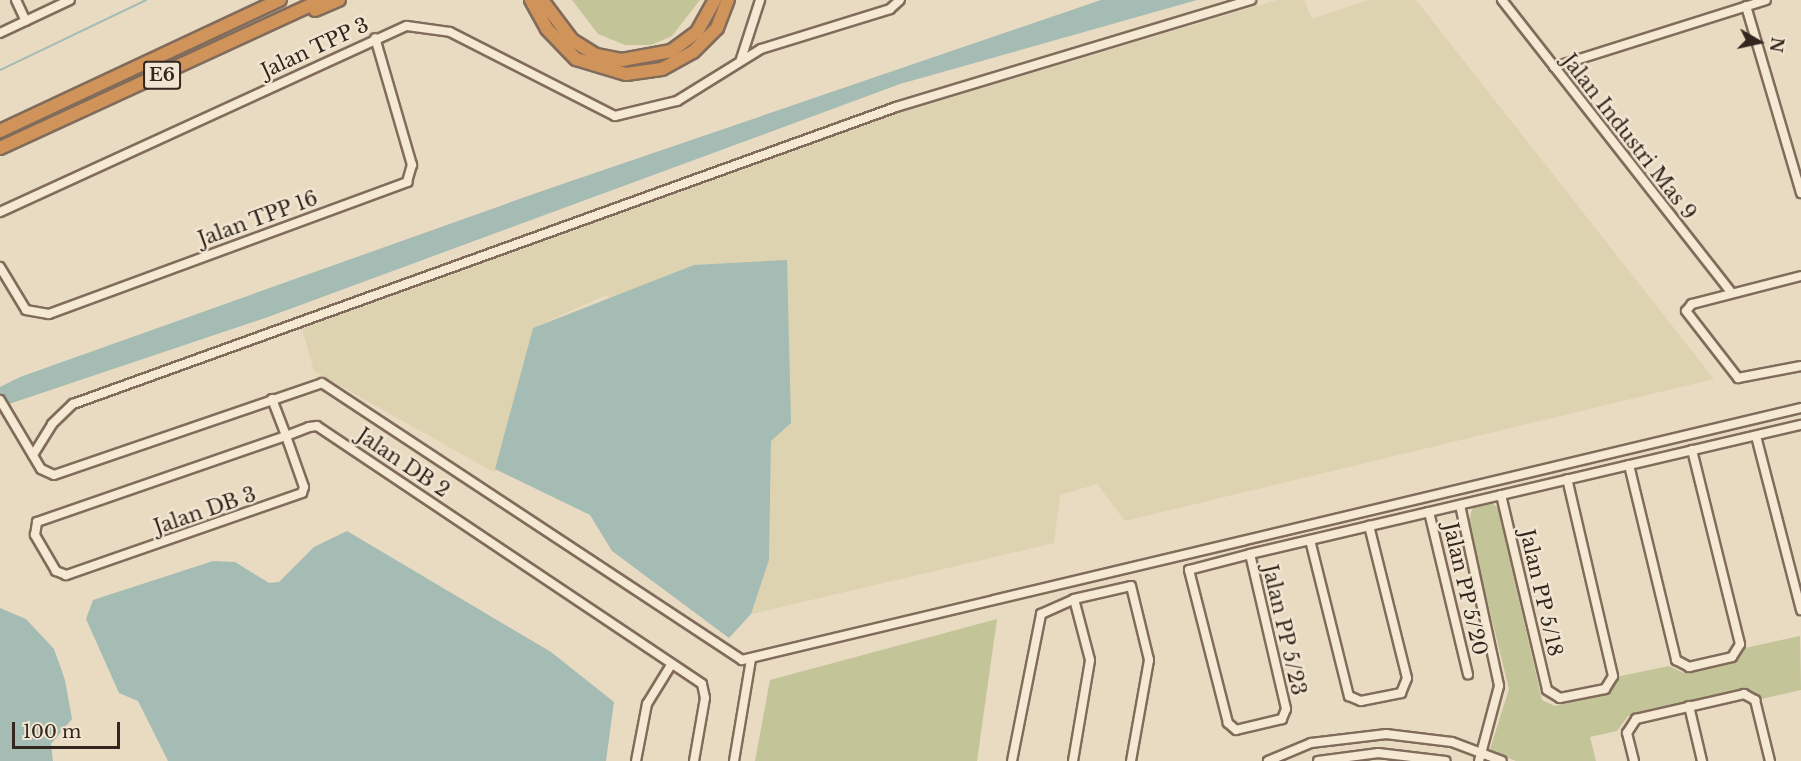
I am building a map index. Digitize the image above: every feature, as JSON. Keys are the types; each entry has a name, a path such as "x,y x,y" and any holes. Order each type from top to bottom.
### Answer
{"highway":[{"path":"188,42 263,0"},
{"name":"E6","path":"0,131 280,0"},
{"name":"E6","path":"0,148 193,62 322,0"},
{"path":"193,62 339,0"},
{"path":"531,0 547,29 576,59 626,74 662,69 693,52 717,28 728,0"},
{"path":"542,0 572,40 596,55 622,60 671,51 697,32 715,0"}],"street":[{"path":"16,0 26,21"},
{"path":"0,33 70,0"},
{"path":"741,59 760,0"},
{"name":"Jalan TPP 3","path":"0,212 375,38 407,26 450,32 615,116 677,101 741,59 890,9 900,0"},
{"path":"33,455 52,424 73,404 896,107 1251,0"},
{"name":"Jalan Industri Mas 9","path":"1502,0 1732,293"},
{"path":"1554,67 1766,0"},
{"path":"1746,6 1801,193"},
{"name":"Jalan TPP 16","path":"0,267 26,310 49,314 407,182 412,165 375,38"},
{"path":"1801,276 1732,293 1688,307 1687,315 1738,378 1801,366"},
{"path":"0,400 46,475 54,475 316,383 330,386 735,659 751,659 1801,408"},
{"path":"272,399 286,436"},
{"path":"1250,554 1801,425"},
{"name":"Jalan DB 2","path":"60,575 35,534 37,522 309,427 325,430 705,690 694,761"},
{"name":"Jalan DB 3","path":"60,575 297,496 303,487 286,436"},
{"path":"1756,436 1801,610"},
{"path":"1629,465 1676,660 1689,668 1732,657 1740,644 1692,450"},
{"name":"Jalan PP 5/18","path":"1501,495 1553,696 1605,689 1613,676 1567,479"},
{"path":"1460,505 1499,686 1480,757"},
{"name":"Jalan PP 5/20","path":"1429,512 1468,674"},
{"path":"1310,540 1348,696 1361,701 1401,693 1407,678 1369,526"},
{"name":"Jalan PP 5/23","path":"1250,554 1285,714 1236,730 1228,723 1189,570 1250,554"},
{"path":"1012,761 1037,622 1046,610 1074,599 1131,586 1149,660 1131,761"},
{"path":"1073,761 1090,660 1074,599"},
{"path":"734,761 751,659"},
{"path":"636,761 646,704 671,665"},
{"path":"1634,761 1627,733 1636,719 1749,695 1770,761"},
{"path":"1689,706 1702,761"},
{"path":"1268,761 1311,743 1386,734 1452,742 1480,757 1502,761"},
{"path":"1318,761 1378,753 1446,761"}],"shaded area":[{"path":"1101,0 1197,0 900,84 268,317 0,407 0,387 20,377 542,191"},
{"path":"1277,0 1304,0 1312,19 1368,0 1416,0 1714,379 1125,521 1097,484 1060,495 1054,543 751,614 769,560 771,441 606,295 533,328 495,473 314,371 302,329 905,111"},
{"path":"787,260 791,423 771,441 769,560 751,614 729,638 612,551 590,515 495,469 533,328 694,265"},
{"path":"347,531 551,652 614,702 606,761 168,761 138,701 119,693 86,619 93,600 213,561 235,562 269,583 279,582 314,547"},
{"path":"0,608 26,619 54,649 65,680 72,719 51,744 53,761 0,761"}],"green space":[{"path":"572,0 700,0 672,36 651,45 625,45 598,34"},
{"path":"1492,503 1498,508 1542,700 1555,706 1603,695 1616,677 1669,666 1684,673 1735,662 1745,648 1800,636 1801,690 1761,699 1749,689 1628,716 1617,731 1590,737 1596,761 1516,761 1496,753 1490,749 1509,689 1468,523 1473,507"},
{"path":"997,619 977,761 755,761 770,680"}],"waterway":[{"path":"0,70 146,0"}]}
